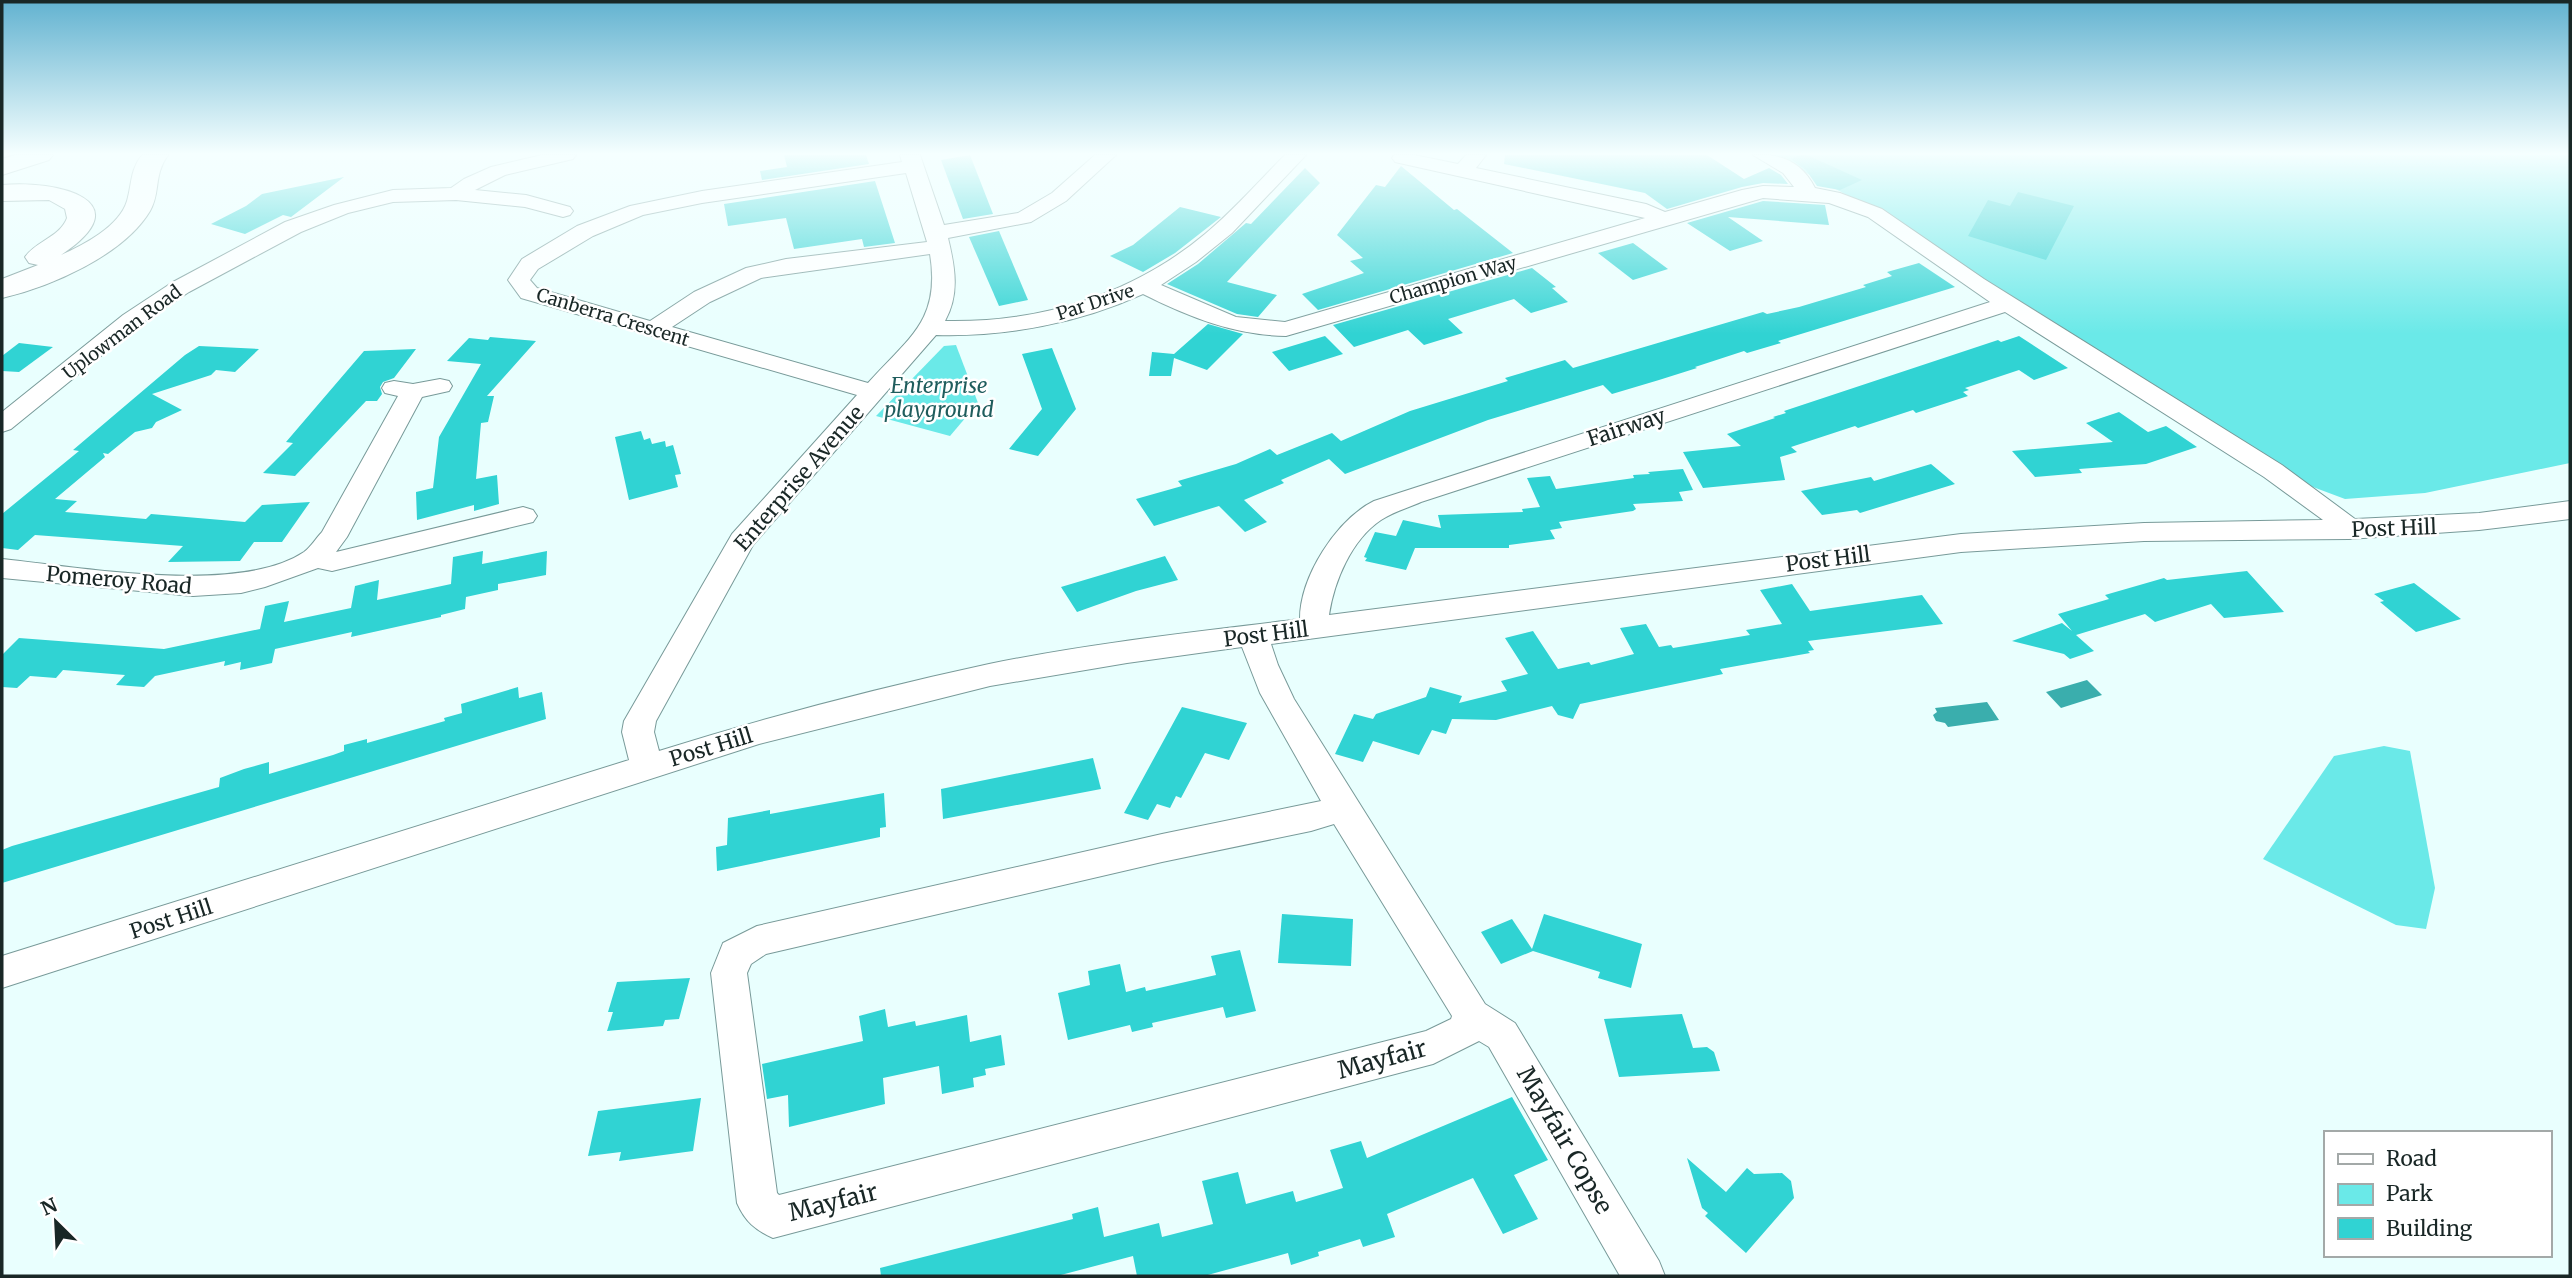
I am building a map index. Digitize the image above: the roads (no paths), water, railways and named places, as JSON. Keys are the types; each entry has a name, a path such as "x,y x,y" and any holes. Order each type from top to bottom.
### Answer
{"highway":[{"path":"2,274 54,249 73,233 81,218 80,215"},
{"path":"2,289 69,261 116,232 131,215"}],"street":[{"name":"Uplowman Road","path":"2,424 131,320 181,286 293,227 326,215"},
{"name":"Canberra Crescent","path":"627,215 574,238 530,264 519,281 529,293 873,392"},
{"name":"Enterprise Avenue","path":"647,767 638,732 640,721 741,540 930,328 943,303 946,281 930,215"},
{"path":"653,329 702,297 754,273 938,240 1030,215"},
{"name":"Par Drive","path":"930,328 990,327 1049,317 1100,303 1144,286 1213,238 1236,215"},
{"path":"1655,215 1663,219"},
{"name":"Champion Way","path":"1144,286 1206,316 1269,330 1286,329 1679,215"},
{"name":"Champion Way","path":"1877,215 2008,304 2273,471 2338,518 2349,530"},
{"name":"Fairway","path":"1315,628 1312,615 1316,597 1332,564 1355,531 1367,517 1379,509 1412,496 2008,304"},
{"name":"Pomeroy Road","path":"2,569 181,588 252,581 290,571 315,558 333,537 403,389 440,386"},
{"name":"Post Hill","path":"2,972 757,732 990,675 1127,652 1961,543 2072,534 2450,526 2570,510"},
{"name":"Pomeroy Road","path":"315,558 332,562 468,537 523,516"},
{"path":"1255,636 1267,675 1341,808 1441,961 1472,1016"},
{"name":"Mayfair","path":"1341,808 1311,818 1162,848 757,941 736,954 729,973 758,1203 773,1217 1433,1047 1464,1031 1472,1016"},
{"name":"Mayfair Copse","path":"1472,1016 1502,1035 1644,1276"}],"park label":[{"name":"Enterprise playground","path":"939,397"}]}
